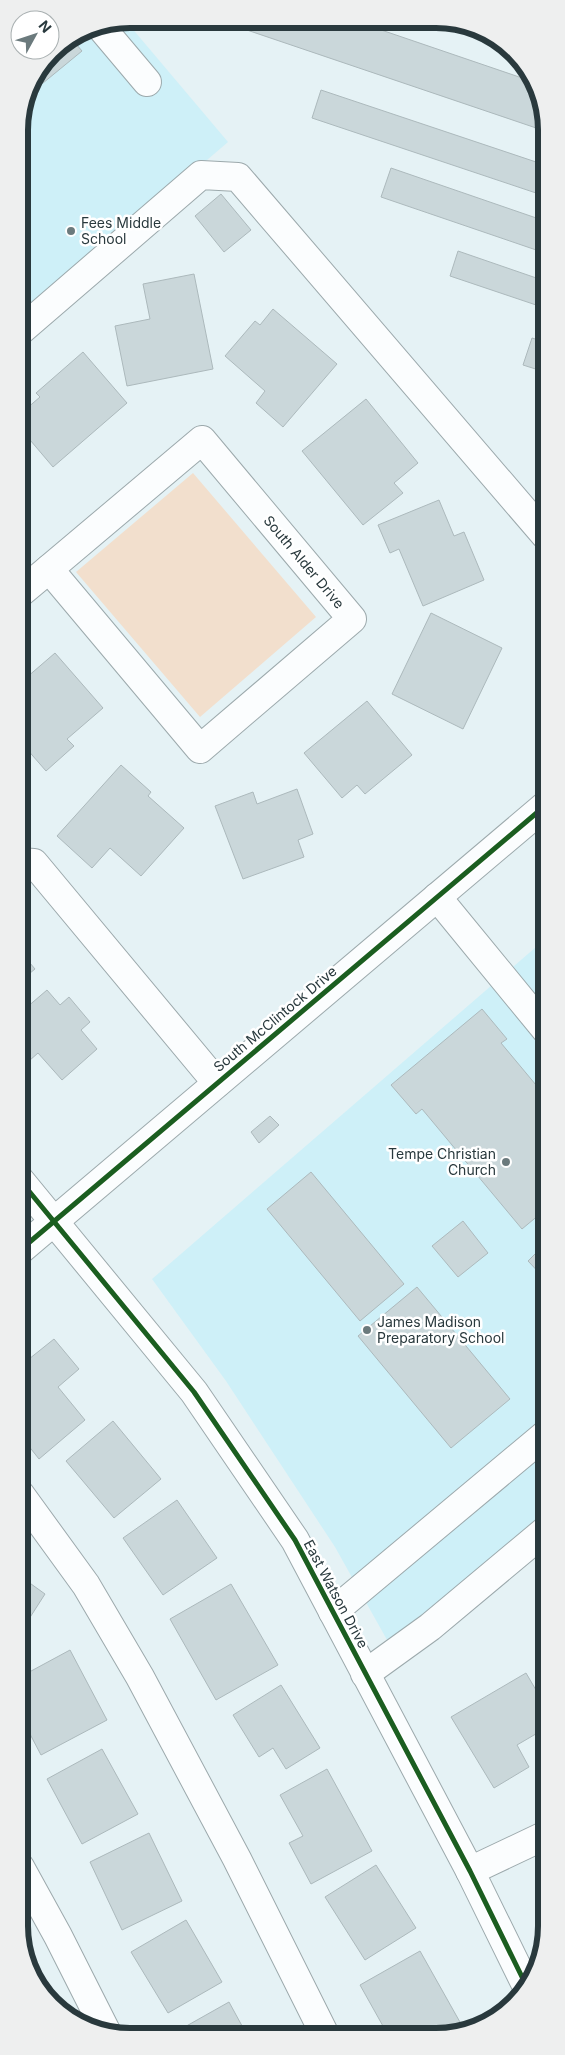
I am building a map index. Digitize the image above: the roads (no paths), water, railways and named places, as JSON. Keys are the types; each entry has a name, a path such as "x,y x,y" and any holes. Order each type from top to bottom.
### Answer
{"street":[{"path":"104,31 147,82"},
{"path":"28,324 201,174 238,177 538,525"},
{"name":"South Alder Drive","path":"28,586 49,568 202,440 352,619 200,749 49,568"},
{"name":"South McClintock Drive","path":"28,1244 538,812"},
{"path":"28,863 34,863 217,1083"},
{"path":"437,897 538,1020"},
{"name":"East Watson Drive","path":"28,1190 194,1392 295,1540 470,1871 523,1978"},
{"path":"333,1612 537,1441"},
{"path":"28,1505 86,1585 140,1677 237,1859 322,2028"},
{"path":"365,1674 430,1627 537,1537"},
{"path":"470,1871 537,1839"},
{"path":"28,1882 58,1936 101,2023"}],"place":[{"name":"Fees Middle School","path":"71,231"},
{"name":"Tempe Christian Church","path":"506,1162"},
{"name":"James Madison Preparatory School","path":"367,1330"}]}
